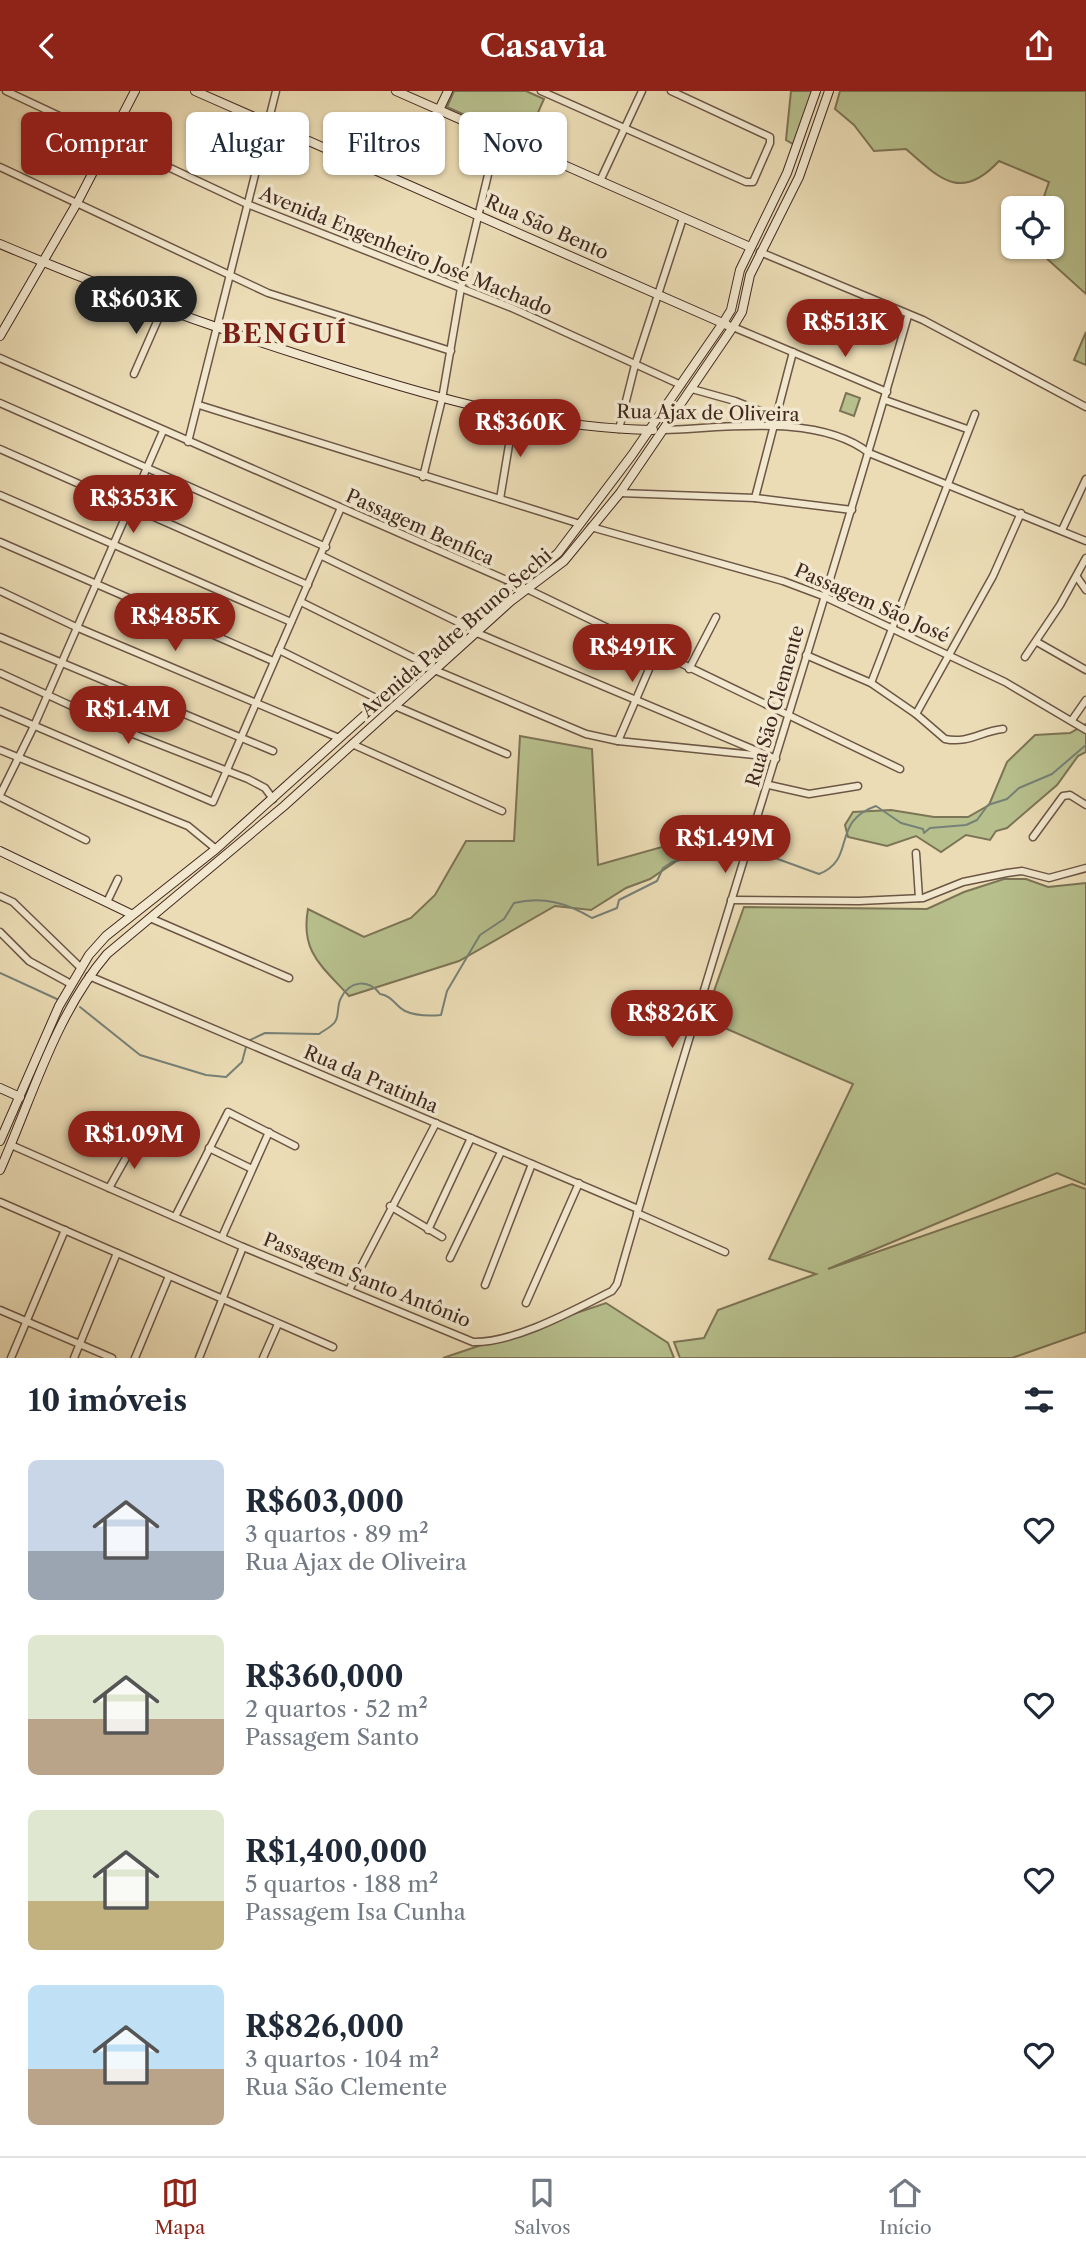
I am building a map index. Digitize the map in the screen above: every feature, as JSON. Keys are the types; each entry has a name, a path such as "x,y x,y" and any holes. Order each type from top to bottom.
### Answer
{"main road":[{"path":"124,112 135,91"},
{"name":"Rua São Bento","path":"195,91 243,112"},
{"path":"396,91 459,119"},
{"path":"439,110 448,91"},
{"name":"Avenida Padre Bruno Sechi","path":"0,1141 71,984 106,936 216,849 511,585 543,566 580,524 650,430 731,310 736,281 787,173 816,91"},
{"name":"Avenida Padre Bruno Sechi","path":"0,1170 70,1007 117,944 234,850 527,589 564,561 620,493 742,312 750,275 799,177 829,91"},
{"name":"Rua São Bento","path":"309,141 733,327"},
{"path":"567,167 750,247"},
{"path":"0,336 92,175"},
{"name":"Rua Ajax de Oliveira","path":"0,244 219,328 442,399 585,427 664,430"},
{"path":"0,851 131,914"},
{"path":"0,1088 20,1097"}],"street":[{"name":"Avenida Engenheiro José Machado","path":"6,91 53,112"},
{"path":"271,112 276,91"},
{"path":"541,91 750,183 755,178 771,143 768,135 671,91"},
{"path":"600,181 642,91"},
{"path":"0,167 268,293 451,351"},
{"name":"Avenida Engenheiro José Machado","path":"172,168 247,204 512,308 681,385"},
{"path":"188,442 219,328 255,175"},
{"path":"424,477 442,399 461,288 488,175"},
{"path":"620,429 635,365 683,218"},
{"path":"760,252 908,316 1086,407"},
{"path":"134,374 163,308"},
{"name":"Rua São Clemente","path":"638,1211 731,900 769,785 823,596 852,510 908,316"},
{"name":"Rua São Bento","path":"733,327 886,396 968,429"},
{"path":"755,498 771,426 793,352"},
{"name":"Passagem Benfica","path":"0,358 511,585 527,589 900,769"},
{"path":"692,389 735,401 775,417"},
{"path":"0,403 326,547"},
{"path":"199,405 580,524"},
{"path":"871,683 895,628 975,414"},
{"path":"500,499 514,415"},
{"name":"Rua Ajax de Oliveira","path":"664,430 771,426 843,437 869,453 1086,541"},
{"path":"86,840 0,796 34,726 163,431"},
{"path":"0,449 308,585"},
{"path":"1062,530 1086,479"},
{"path":"620,493 755,498 852,510"},
{"path":"0,495 291,622"},
{"path":"0,711 212,802 322,557 340,510"},
{"path":"916,714 993,576 1021,513"},
{"name":"Passagem São José","path":"591,527 783,581 823,596 950,655 1086,730"},
{"path":"0,542 274,661"},
{"path":"322,557 464,625"},
{"path":"1026,657 1077,577 1086,558"},
{"path":"1077,577 1086,590"},
{"path":"0,591 76,627 339,738"},
{"path":"301,602 425,663"},
{"path":"690,669 716,617"},
{"path":"477,633 776,759"},
{"path":"0,637 60,665 272,751"},
{"path":"1037,642 1086,670"},
{"path":"279,650 380,700"},
{"path":"618,741 656,653"},
{"path":"806,655 871,683 916,714 933,732 952,741 972,739 988,730 1003,729"},
{"path":"437,671 586,734 618,741 765,756"},
{"path":"0,673 128,732 227,770 265,788 273,799"},
{"path":"1072,720 1086,700"},
{"path":"395,706 506,754"},
{"path":"352,744 502,811"},
{"path":"0,750 188,826 216,849"},
{"path":"769,785 809,794 858,786"},
{"path":"1033,837 1063,796 1074,797 1086,805"},
{"path":"916,853 919,898"},
{"path":"731,900 859,901 919,898 963,882 1007,873 1022,871 1044,878 1086,867"},
{"path":"107,902 118,879"},
{"path":"0,896 13,902 81,968"},
{"path":"150,918 289,978"},
{"path":"0,932 29,961 71,984"},
{"name":"Rua da Pratinha","path":"91,977 579,1183 725,1252"},
{"path":"175,1217 229,1112 295,1146"},
{"path":"348,1290 436,1122"},
{"path":"222,1237 269,1132"},
{"path":"120,1133 148,1146"},
{"path":"428,1230 471,1138"},
{"path":"109,1188 135,1140"},
{"name":"Passagem Santo Antônio","path":"11,1145 243,1247 465,1339 490,1342 523,1331 612,1291 617,1283 638,1211"},
{"path":"209,1148 253,1169"},
{"path":"450,1258 501,1152"},
{"path":"485,1285 532,1164"},
{"path":"526,1303 579,1183"},
{"path":"0,1202 333,1347"},
{"path":"390,1206 442,1237"},
{"path":"11,1358 65,1230"},
{"path":"199,1358 243,1247"},
{"path":"74,1358 117,1253"},
{"path":"135,1358 169,1276"},
{"path":"0,1310 112,1358"},
{"path":"263,1358 278,1324"}],"green space":[{"path":"454,91 526,91 544,99 538,112 459,112 447,107"},
{"path":"791,91 815,91 798,147 786,140"},
{"path":"840,91 1086,91 1086,294 1047,259 1064,259 1064,196 1044,196 1049,182 999,161 973,181 951,182 940,177 906,149 874,151 854,125 835,109"},
{"path":"1086,332 1086,365 1074,360"},
{"path":"846,393 860,398 854,416 840,411"},
{"path":"1086,724 1086,752 1078,756 1057,785 1007,828 996,831 990,840 966,835 941,852 916,836 887,846 848,837 845,825 853,812 891,810 934,817 968,817 989,805 1007,762 1035,735 1070,733"},
{"path":"520,736 592,749 598,865 676,843 691,851 650,879 626,888 591,910 555,906 459,961 349,996 322,967 310,948 306,924 308,909 364,937 411,918 435,895 466,841 514,841"},
{"path":"1004,879 1026,879 1048,887 1086,883 1086,1185 1057,1173 828,1269 1072,1184 1086,1189 1086,1332 1012,1358 680,1358 674,1342 704,1338 718,1310 816,1274 769,1259 853,1084 704,1019 744,907 927,909 964,892"},
{"path":"606,1303 668,1343 674,1358 443,1358"}],"waterway":[{"path":"749,857 775,858 819,874 837,859 853,821 876,806 901,823 923,829 924,833 930,828 966,825 977,820 988,805 1007,799 1019,788 1052,774 1086,745"},
{"path":"248,1041 265,1033 319,1034 335,1022 345,992 360,984 371,986 409,1013 441,1015 447,991 480,935 504,919 514,903 535,900 554,902 592,918 617,908 619,900 657,881 663,868 672,862 698,856 728,859 737,852 744,855"},
{"path":"0,973 59,1000"},
{"path":"80,1007 140,1055 206,1075 226,1077 242,1062 246,1047"}],"district":[{"name":"BENGUÍ","path":"285,334"}]}
